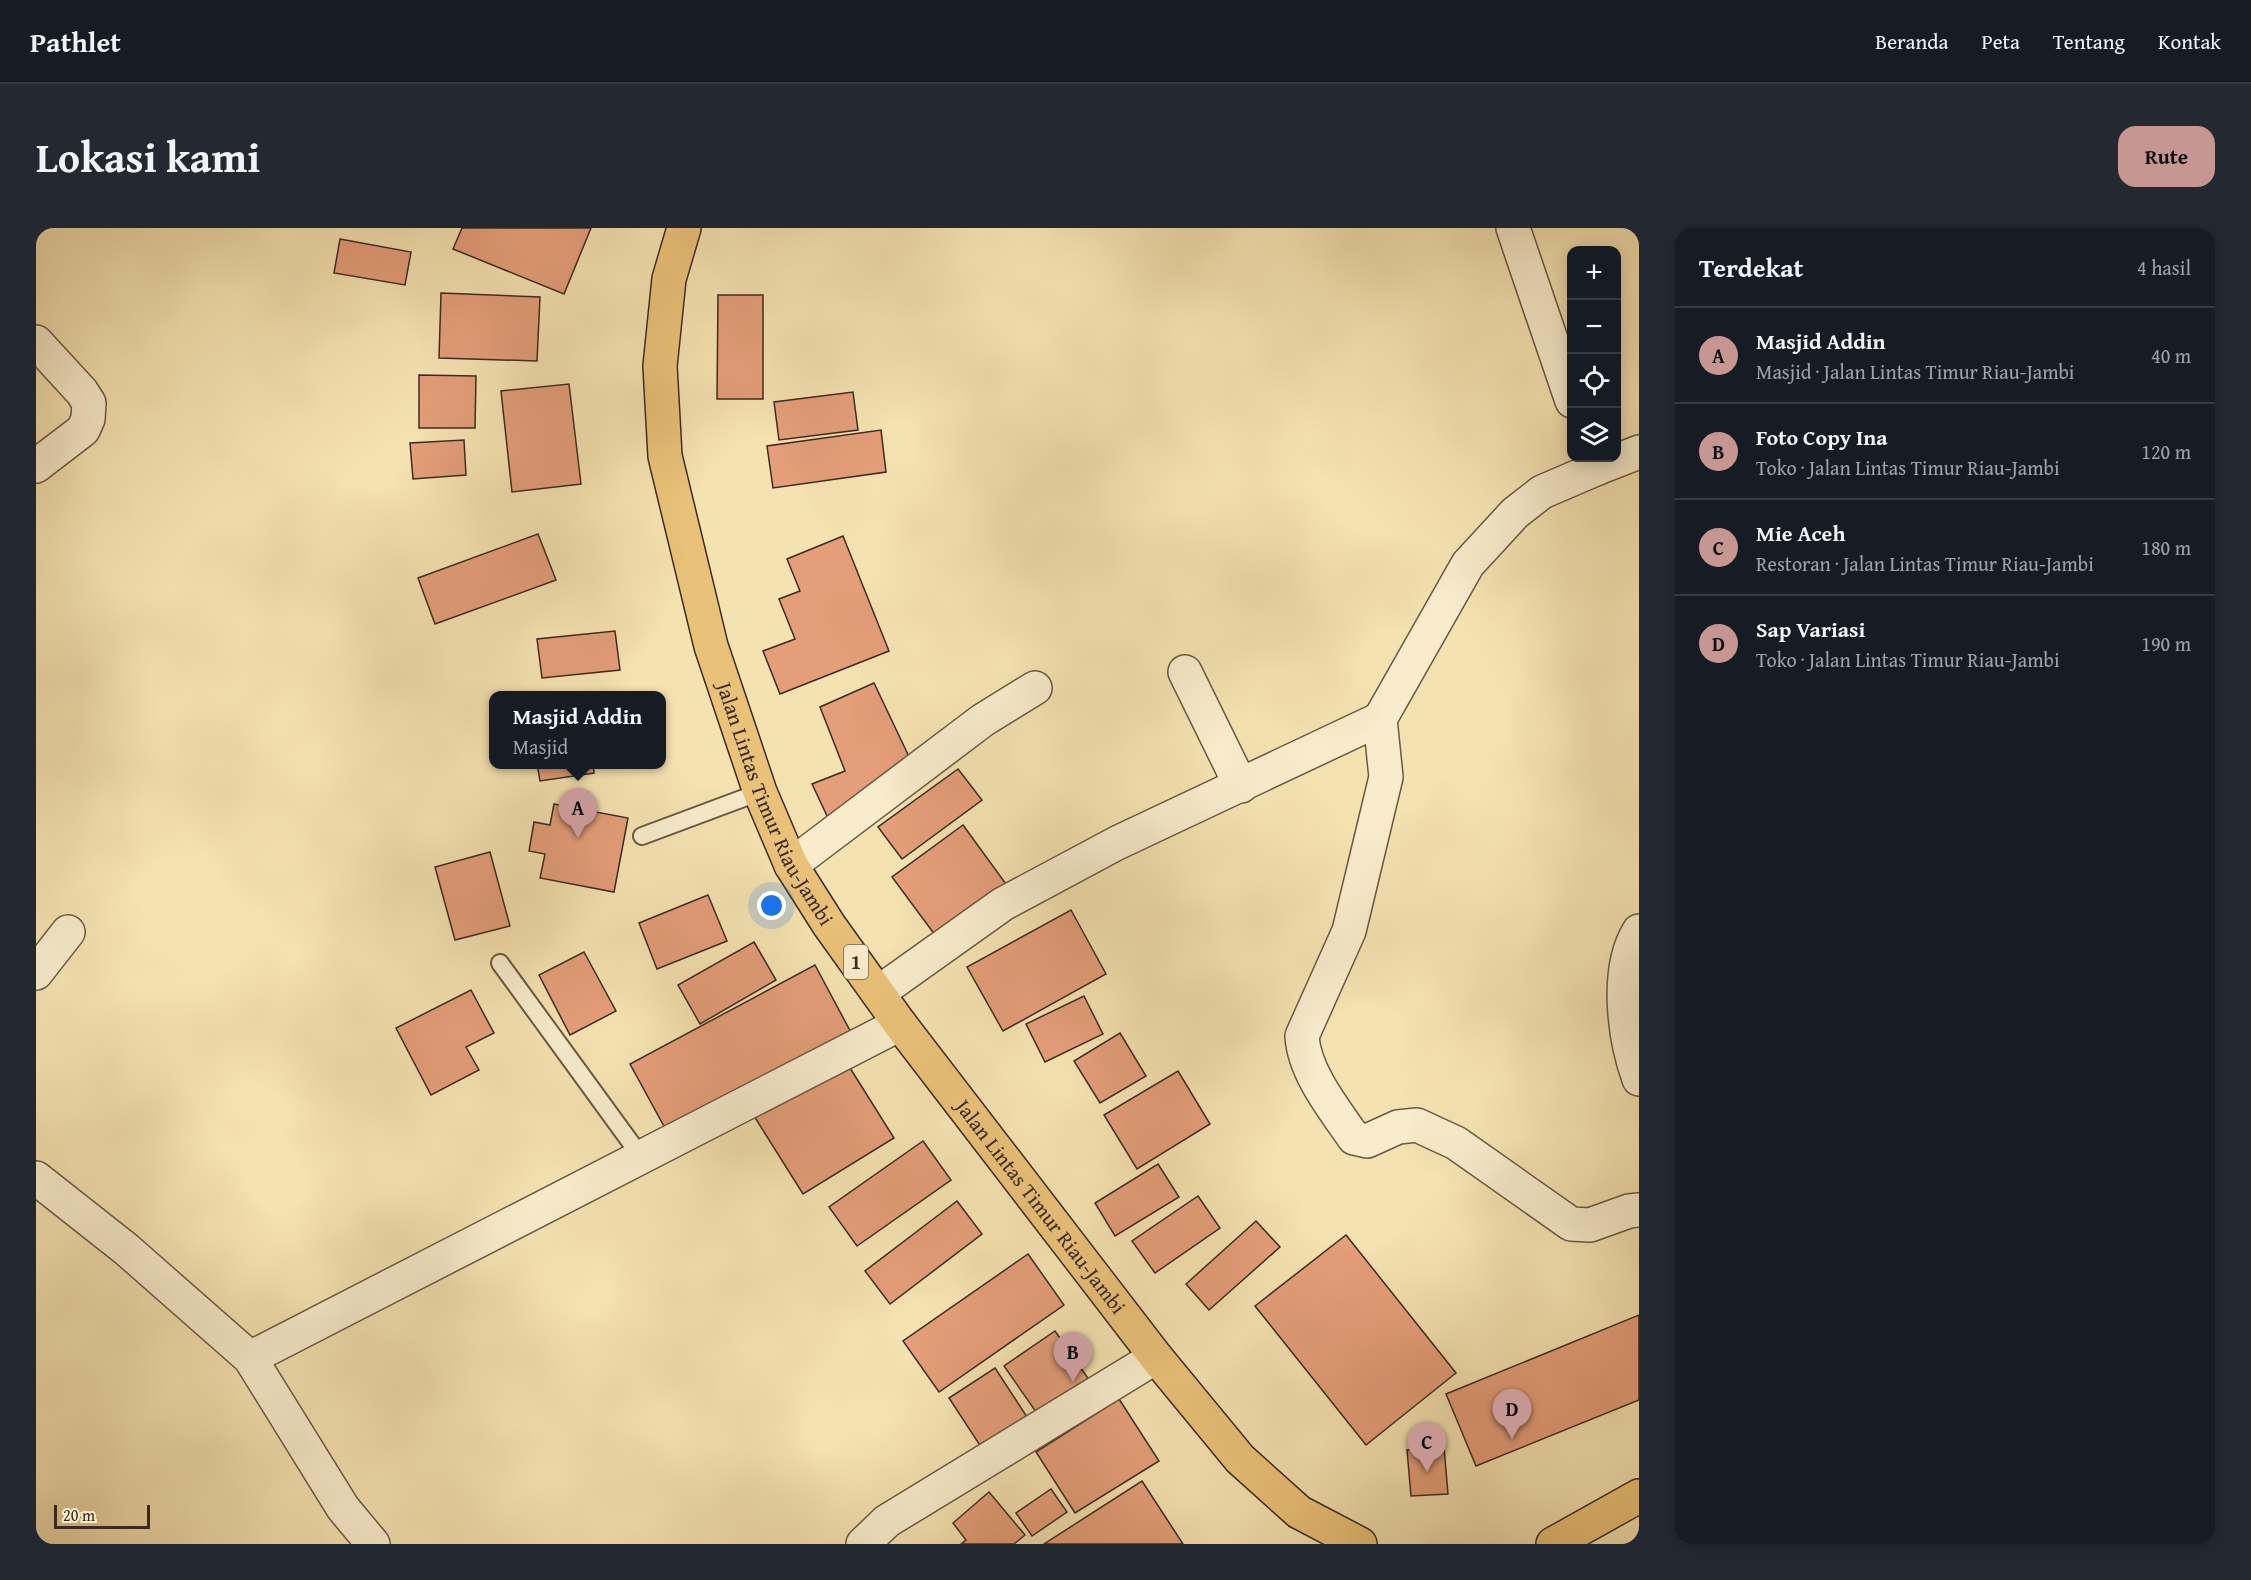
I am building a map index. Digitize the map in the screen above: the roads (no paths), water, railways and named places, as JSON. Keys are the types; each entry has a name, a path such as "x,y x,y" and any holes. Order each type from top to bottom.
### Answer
{"highway":[{"name":"Jalan Lintas Timur Riau-Jambi","path":"684,228 669,279 660,366 665,456 711,646 760,792 791,865 829,925 900,1024 1156,1357 1240,1459 1299,1512 1360,1544"},
{"path":"1553,1544 1639,1496"}],"street":[{"path":"1513,228 1567,386"},
{"path":"36,342 82,392 88,403 88,419 83,430 36,466"},
{"path":"878,993 1003,904 1118,843 1380,719 1468,564 1515,513 1542,492 1596,463 1639,452"},
{"path":"1185,672 1241,786"},
{"path":"791,865 983,720 1035,688"},
{"path":"1380,719 1386,777 1349,931 1302,1036 1303,1051 1325,1096 1354,1138 1367,1141 1398,1126 1417,1125 1456,1143 1571,1224 1590,1225 1629,1211 1639,1210"},
{"path":"1639,931 1631,943 1625,980 1626,1026 1639,1079"},
{"path":"36,973 68,932"},
{"path":"250,1358 900,1024"},
{"path":"36,1178 126,1248 250,1358 343,1508 373,1544"},
{"path":"863,1544 888,1521 1156,1357"}],"lane":[{"path":"642,836 760,792"},
{"path":"500,963 642,1158"}],"place":[{"name":"Masjid Addin","path":"578,838"},
{"name":"Foto Copy Ina","path":"1073,1382"},
{"name":"Sap Variasi","path":"1512,1439"},
{"name":"Mie Aceh","path":"1427,1472"}]}
